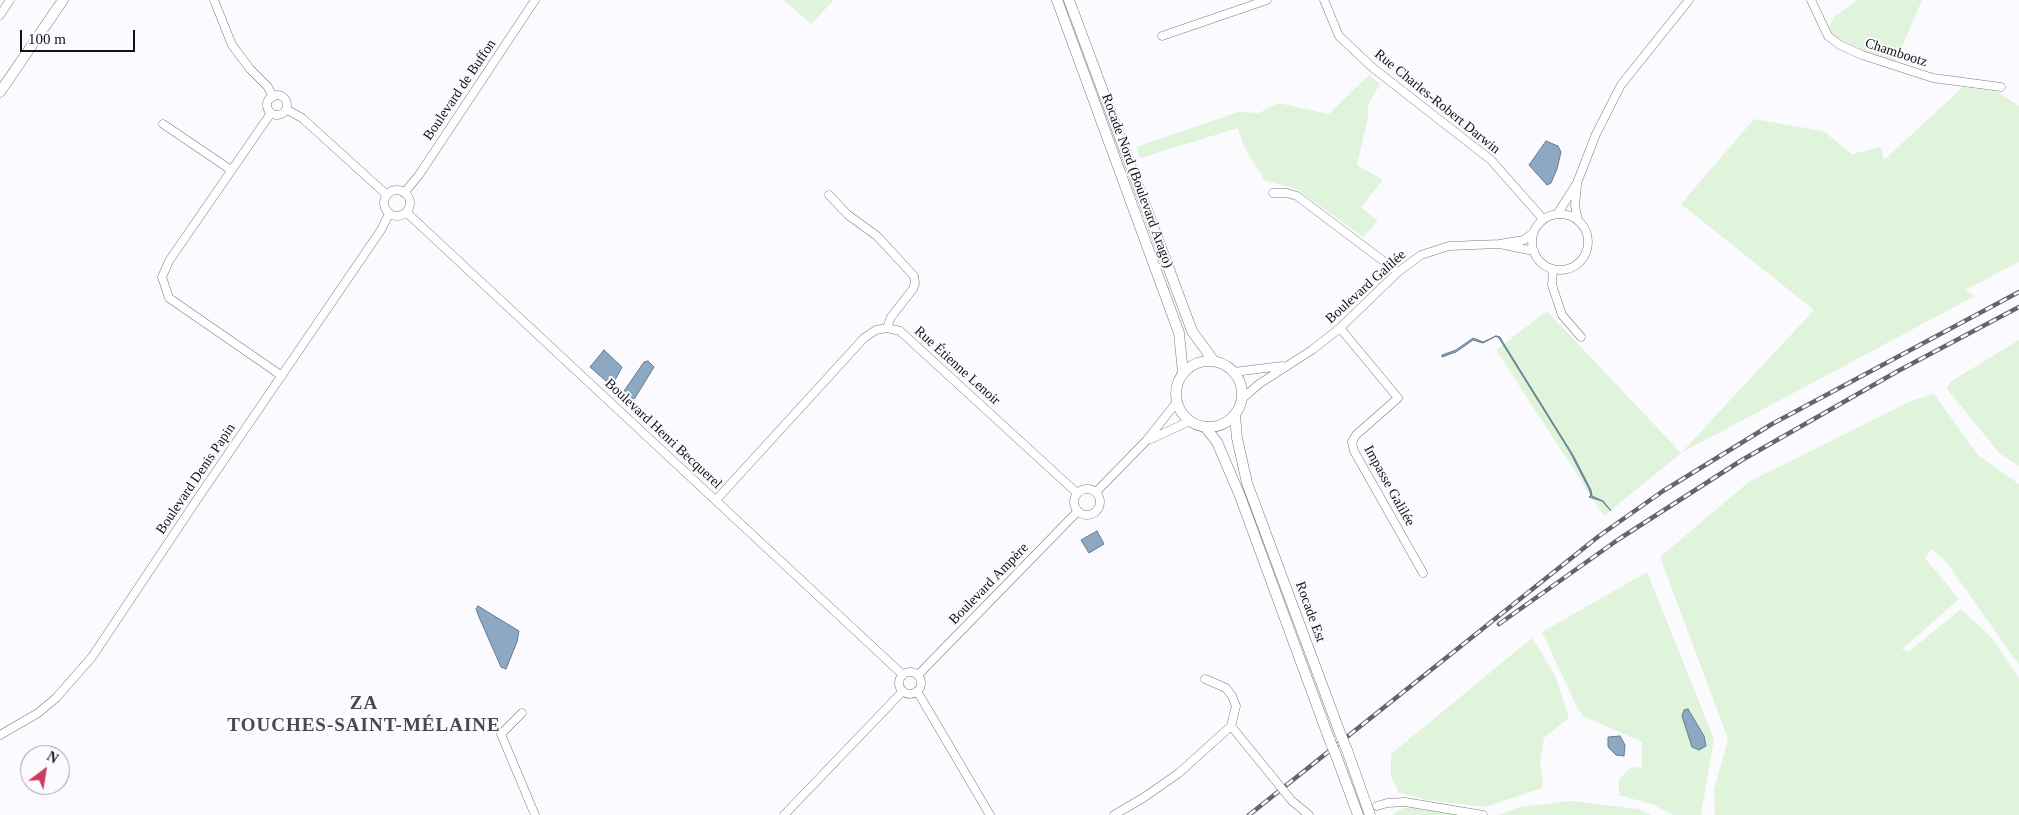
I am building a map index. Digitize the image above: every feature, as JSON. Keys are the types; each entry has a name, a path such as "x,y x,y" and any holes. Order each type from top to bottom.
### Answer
{"main road":[{"path":"0,92 63,0"},
{"name":"Rocade Nord (Boulevard Arago)","path":"1057,0 1178,333 1183,373"},
{"path":"1069,0 1192,331 1213,360"},
{"path":"1213,360 1222,363 1234,372 1241,383 1242,398 1235,416 1221,425 1205,427 1190,421 1181,412 1177,402 1178,382 1183,373 1192,365 1202,361 1213,360"},
{"name":"Rocade Est","path":"1235,416 1237,438 1247,483 1370,815"},
{"path":"1205,427 1217,442 1240,496 1358,815"}],"street":[{"path":"0,15 10,0"},
{"path":"214,0 232,45 250,69 268,87 273,97"},
{"name":"Boulevard de Buffon","path":"404,193 419,175 535,0"},
{"path":"1162,36 1267,0"},
{"name":"Rue Charles-Robert Darwin","path":"1324,0 1339,36 1372,68 1491,160 1543,219"},
{"path":"1558,214 1578,183 1596,134 1621,85 1689,0"},
{"name":"Chambootz","path":"1811,0 1828,36 1840,45 1862,55 1933,78 2001,87"},
{"path":"279,96 284,98 287,103 286,109 279,115 271,113 268,104 273,97 279,96"},
{"path":"286,109 302,118 387,195"},
{"path":"271,113 169,261 162,277 169,298 282,376"},
{"path":"162,124 230,170"},
{"path":"1578,183 1575,206 1578,220 1586,232 1588,240 1584,257 1571,268 1553,269 1538,259 1534,251 1533,233 1543,219 1558,214 1565,214 1578,220"},
{"path":"397,190 404,193 409,200 406,212 396,216 389,214 384,203 387,195 397,190"},
{"path":"1273,193 1288,193 1297,196 1398,272"},
{"path":"716,500 864,338 876,330 887,328 891,317 913,289 914,276 878,236 848,215 829,195"},
{"name":"Boulevard Henri Becquerel","path":"406,212 903,675"},
{"name":"Boulevard Denis Papin","path":"0,735 38,713 56,698 92,657 381,230 389,214"},
{"name":"Boulevard Galilée","path":"1242,398 1286,365 1312,350 1340,328 1398,272 1421,255 1449,246 1499,244 1524,240 1533,233"},
{"name":"Boulevard Galilée","path":"1499,244 1534,251"},
{"path":"1553,269 1552,285 1562,315 1580,337"},
{"name":"Rue Étienne Lenoir","path":"887,328 900,331 1077,493"},
{"name":"Impasse Galilée","path":"1340,328 1398,398 1356,435 1352,442 1354,451 1423,572"},
{"name":"Boulevard Galilée","path":"1234,372 1286,365"},
{"path":"1096,492 1146,441 1177,402"},
{"path":"1146,441 1190,421"},
{"path":"1088,489 1096,492 1100,502 1097,510 1086,514 1078,511 1074,500 1077,493 1088,489"},
{"name":"Boulevard Ampère","path":"918,675 1078,511"},
{"path":"909,672 918,675 921,682 917,691 908,694 903,691 900,681 903,675 909,672"},
{"path":"1114,815 1179,773 1231,726 1236,706 1232,696 1226,688 1205,679"},
{"path":"784,815 903,691"},
{"path":"917,691 990,815"},
{"path":"522,714 501,734 535,815"},
{"path":"1231,726 1292,801 1309,815"},
{"path":"1377,806 1387,803 1405,802 1483,815"}],"green space":[{"path":"784,0 834,0 811,24"},
{"path":"1858,0 1922,0 1894,65 1826,33 1834,17"},
{"path":"1369,75 1380,84 1368,105 1368,118 1357,165 1383,180 1361,207 1378,221 1363,237 1295,188 1265,181 1244,147 1238,128 1140,158 1136,147 1238,112 1259,113 1278,103 1329,114"},
{"path":"1963,87 1998,92 2019,106 2019,262 1965,290 1975,296 1681,453 1814,310 1681,204 1754,119 1823,131 1852,154 1881,147 1884,160"},
{"path":"1547,311 1681,453 1604,516 1496,350"},
{"path":"2019,340 2019,466 2000,454 1947,389 1950,382"},
{"path":"1934,394 1978,455 2019,484 2019,665 1947,563 1932,549 1925,558 1959,599 1902,649 1908,652 1961,609 1994,640 2019,679 2019,815 1715,815 1714,790 1728,739 1660,557 1750,481 1913,400"},
{"path":"1647,572 1714,739 1701,815 1673,815 1654,805 1619,795 1619,779 1630,768 1642,767 1642,742 1583,716 1542,632"},
{"path":"1532,638 1555,675 1569,718 1544,738 1540,762 1542,788 1485,807 1428,800 1399,793 1391,776 1391,754"},
{"path":"1571,801 1639,809 1651,815 1498,815 1520,807"},
{"path":"1403,808 1413,808 1458,815 1392,815"}],"water":[{"path":"1546,141 1558,146 1561,152 1557,169 1551,183 1547,185 1529,165"},
{"path":"1496,336 1500,337 1573,455 1591,490 1592,496 1603,501 1611,511 1602,501 1589,497 1591,495 1589,489 1570,452"},
{"path":"1496,336 1483,343 1473,340 1456,352 1442,357 1442,355 1456,350 1473,338 1483,342"},
{"path":"604,350 622,367 614,382 606,381 590,367"},
{"path":"648,361 654,367 635,398 629,400 624,395 624,391 644,362"},
{"path":"1097,531 1104,544 1089,553 1081,540"},
{"path":"478,606 519,631 517,642 506,669 501,667 479,617 476,609"},
{"path":"1688,709 1704,736 1706,746 1699,750 1692,747 1682,716 1684,710"},
{"path":"1620,736 1625,745 1624,756 1616,755 1608,747 1608,737"}],"railway":[{"path":"1249,815 1599,536 1663,491 1772,424 2019,292"},
{"path":"1499,624 1619,539 1742,460 1898,371 2019,307"}],"district":[{"name":"ZA TOUCHES-SAINT-MÉLAINE","path":"364,715"}]}
